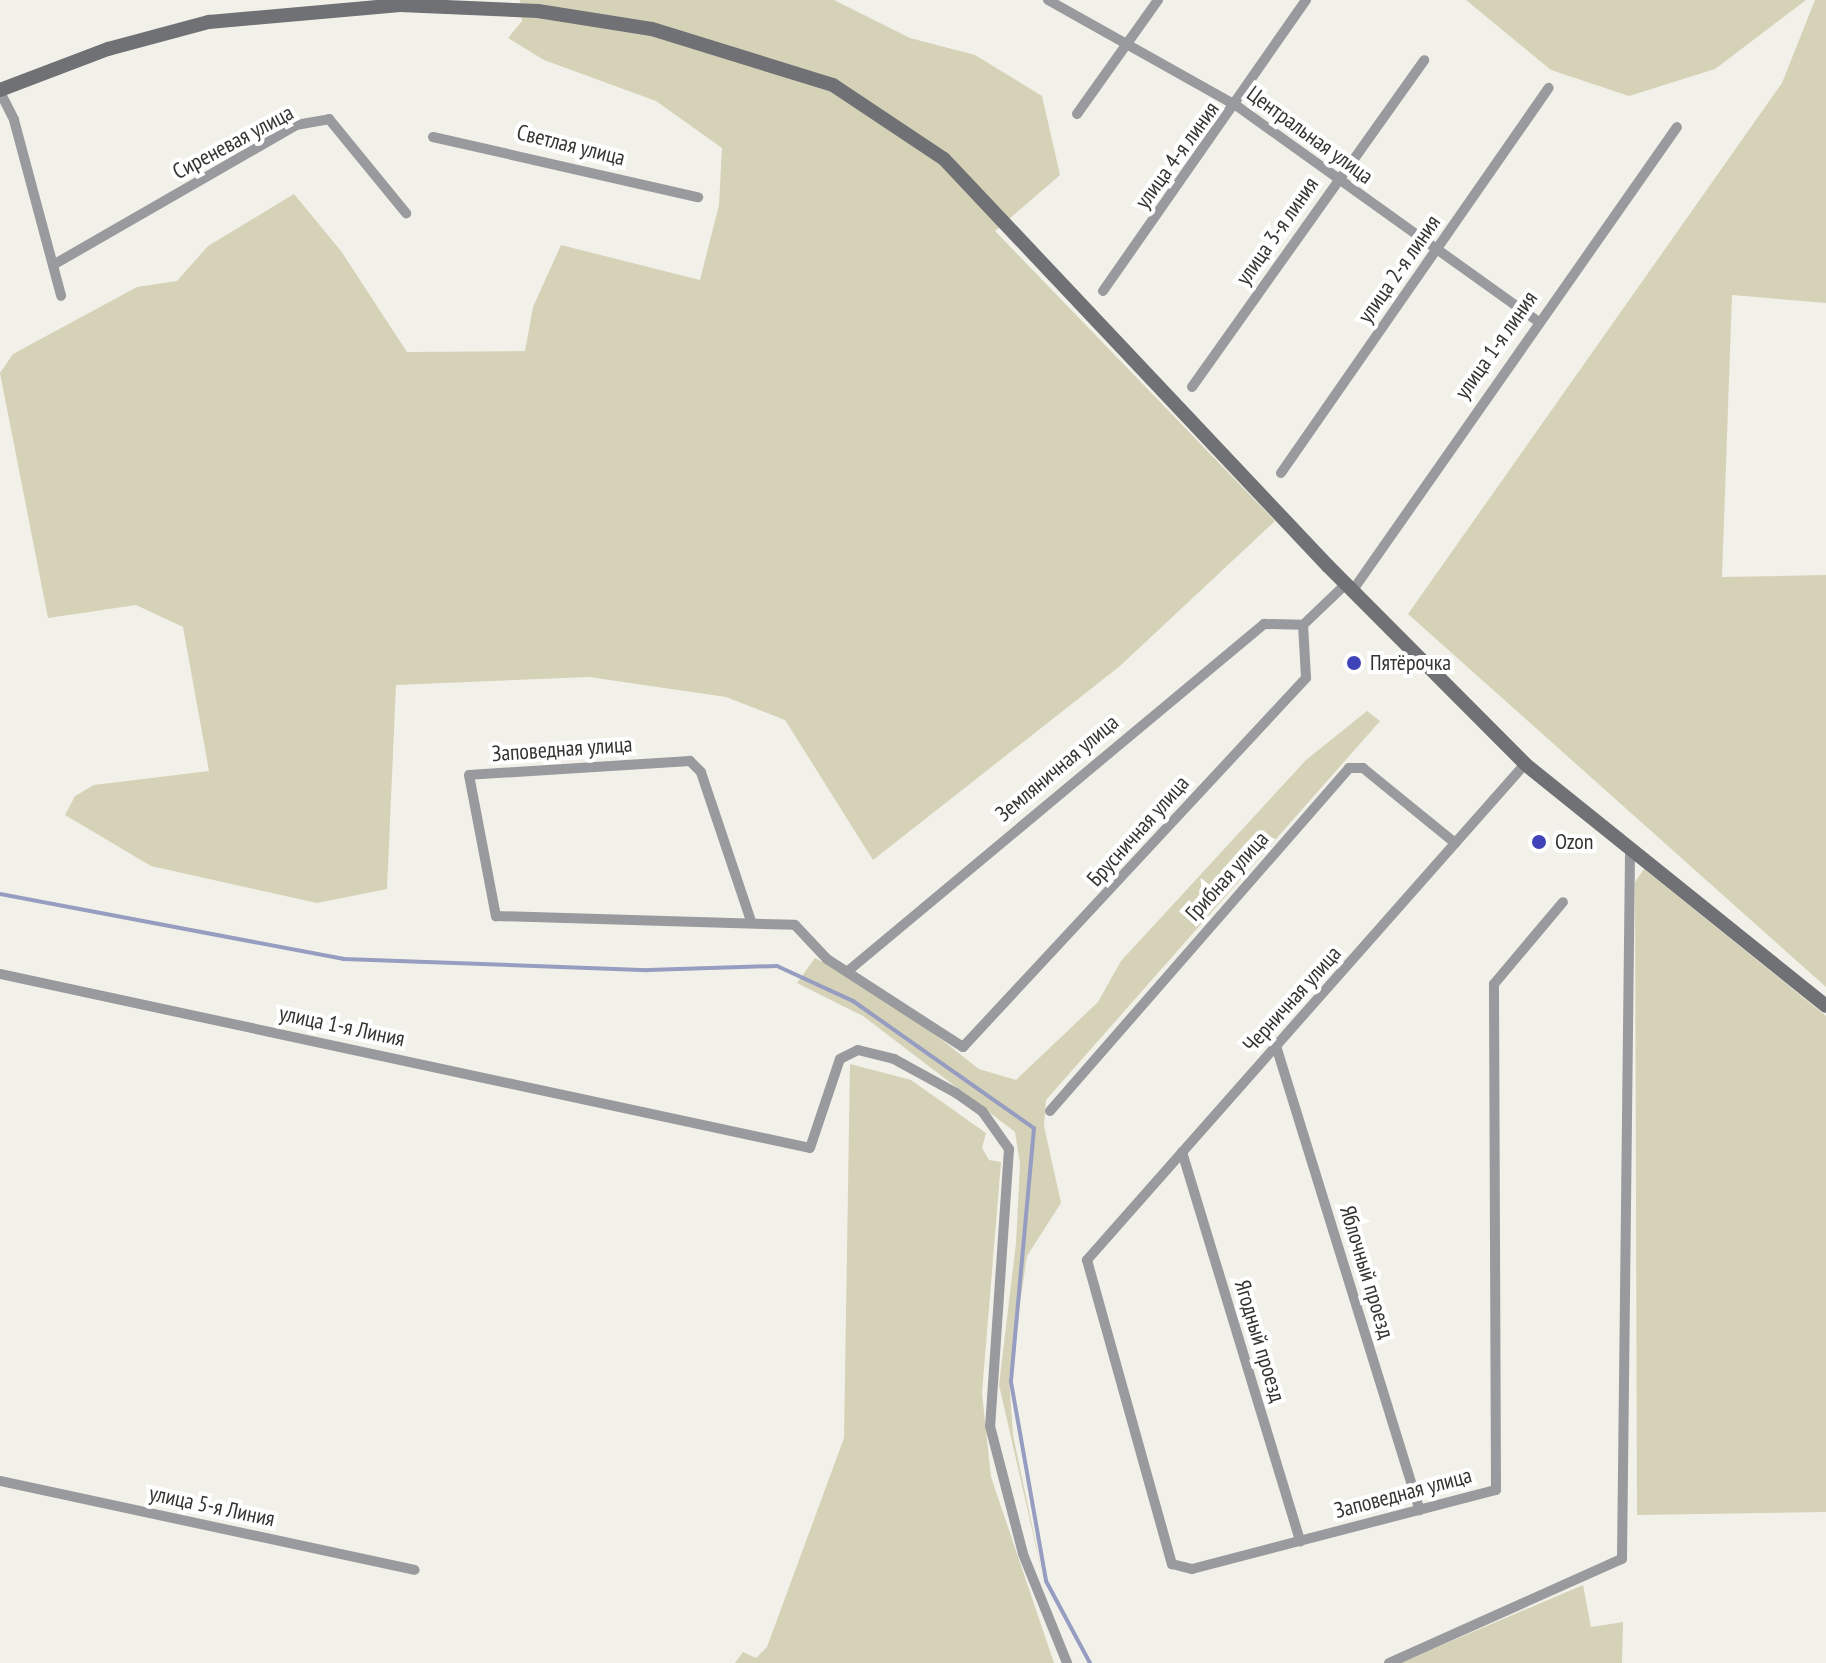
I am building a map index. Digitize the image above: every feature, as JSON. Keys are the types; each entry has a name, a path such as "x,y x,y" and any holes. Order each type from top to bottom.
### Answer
{"street":[{"name":"Центральная улица","path":"1048,0 1237,106 1436,252 1537,321"},
{"path":"1077,114 1158,0"},
{"name":"улица 4-я линия","path":"1103,291 1237,106 1306,0"},
{"path":"61,296 14,120 0,91 118,45 209,22 400,5 538,11 652,29 833,85 944,159 1350,586 1525,764 1826,1006"},
{"name":"улица 3-я линия","path":"1192,387 1424,60"},
{"name":"улица 2-я линия","path":"1281,473 1549,88"},
{"name":"Сиреневая улица","path":"53,265 296,125 329,119 406,213"},
{"name":"улица 1-я линия","path":"1303,625 1350,586 1677,127"},
{"name":"Светлая улица","path":"433,137 698,197"},
{"name":"Земляничная улица","path":"848,971 1264,624 1303,625"},
{"name":"Брусничная улица","path":"963,1047 1306,678 1303,625"},
{"name":"Заповедная улица","path":"751,921 701,772 690,761 469,775 496,916 751,921 795,925 827,959 963,1047"},
{"name":"Черничная улица","path":"1087,1260 1525,764"},
{"name":"Грибная улица","path":"1050,1111 1349,768 1363,768 1455,843"},
{"path":"1389,1663 1622,1559 1630,849"},
{"name":"Заповедная улица","path":"1087,1260 1172,1564 1192,1569 1496,1490 1494,984 1563,902"},
{"name":"улица 1-я Линия","path":"0,974 665,1116 674,1123 688,1119 810,1148 840,1059 858,1050 894,1059 956,1093 1005,1138 1011,1160 990,1426 1023,1554 1067,1663"},
{"name":"Яблочный проезд","path":"1276,1046 1420,1510"},
{"name":"Ягодный проезд","path":"1182,1152 1300,1541"},
{"name":"улица 5-я Линия","path":"0,1481 415,1570"}],"shaded area":[{"path":"520,0 834,0 910,38 975,55 1042,96 1060,175 995,231 1275,521 1120,666 873,860 785,720 726,697 589,677 396,685 387,889 317,903 151,866 65,815 75,796 94,785 209,771 183,627 136,605 48,618 0,373 13,354 137,287 177,281 208,246 294,194 341,251 407,352 525,351 533,307 561,245 700,280 719,205 722,148 656,101 544,60 508,38 522,21"},
{"path":"1466,0 1806,0 1715,69 1629,96 1551,70"},
{"path":"1815,0 1826,0 1826,303 1732,295 1722,577 1826,575 1826,987 1408,614 1782,83"},
{"path":"1367,711 1380,721 1046,1100 1044,1126 1061,1203 1027,1256 1009,1377 1013,1435 1043,1577 999,1385 1016,1243 1020,1164 1015,1132 863,1016 797,983 815,958 887,997 979,1069 1016,1080 1098,1002 1121,961 1306,760"},
{"path":"1644,869 1826,1016 1826,1512 1637,1515 1635,882"},
{"path":"850,1064 911,1080 986,1133 982,1148 989,1160 1001,1162 982,1393 991,1477 1054,1663 735,1663 743,1652 756,1658 767,1647 844,1438"},
{"path":"1583,1585 1591,1627 1623,1622 1622,1663 1400,1663"}],"waterway":[{"path":"0,894 343,959 648,970 777,966 853,1001 1034,1128 1011,1382 1046,1581 1090,1663"}],"place":[{"name":"Пятёрочка","path":"1354,663"},
{"name":"Ozon","path":"1539,842"}]}
